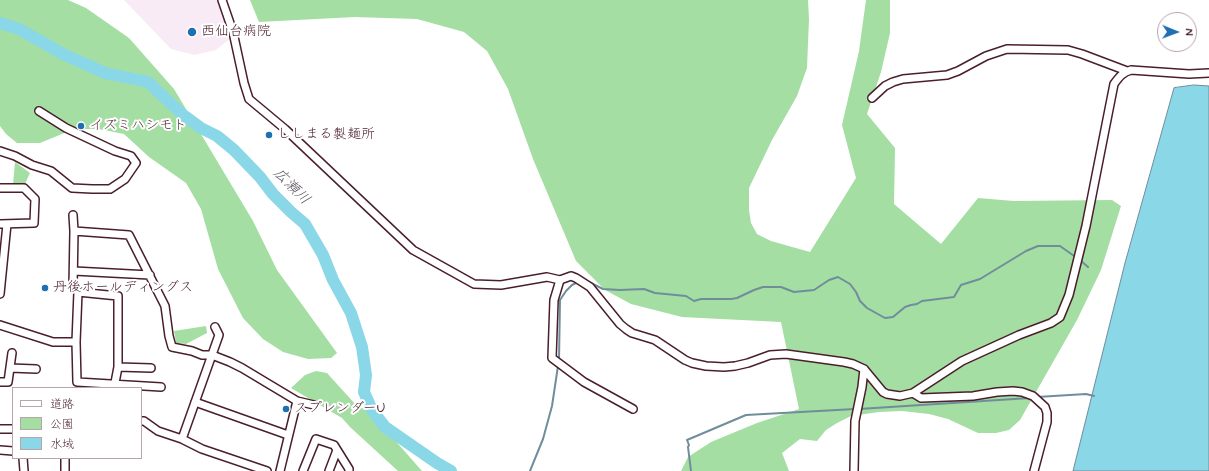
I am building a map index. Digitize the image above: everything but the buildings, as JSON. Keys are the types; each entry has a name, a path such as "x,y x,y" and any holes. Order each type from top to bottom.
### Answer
{"street":[{"path":"222,0 233,32 249,99 285,129 413,250 474,284 501,285 547,277 560,280 571,276 581,280 590,287 620,324 626,329 632,333 655,340 681,358 692,363 724,368 741,365 770,355 786,354 844,362 853,364 864,370 883,392 900,396 913,393 962,361 1012,338 1051,323 1060,316 1069,295 1086,226 1114,84 1119,76 1127,71 1136,69 1189,74 1209,73"},
{"path":"872,98 885,86 893,82 903,79 947,75 958,71 986,56 1006,49 1068,50 1127,71"},
{"path":"0,151 15,156 32,165 51,171 72,188 110,189 124,179 136,162 131,156 66,128 39,111"},
{"path":"0,188 24,188 35,199 34,223 4,224 0,294"},
{"path":"73,286 74,215"},
{"path":"74,231 129,235 165,306 172,347 192,351 202,356 212,356 230,362 297,401 314,405"},
{"path":"74,271 150,275"},
{"path":"560,280 554,300 552,358 584,382 632,409"},
{"path":"114,386 118,367 118,296 78,292 76,342 77,382 114,386 161,387"},
{"path":"0,325 53,342 76,342"},
{"path":"182,439 219,335 215,327"},
{"path":"0,382 8,382 12,353"},
{"path":"118,367 150,368"},
{"path":"10,368 36,369"},
{"path":"854,471 855,420 864,370"},
{"path":"913,393 921,398 966,397 1013,391 1022,392 1033,396 1045,406 1047,413 1047,422 1034,471"},
{"path":"280,471 297,401"},
{"path":"195,402 288,435"},
{"path":"142,421 158,431 182,439 246,467 267,471"},
{"path":"0,430 12,429"},
{"path":"303,471 316,439 334,445 349,468 349,471"},
{"path":"0,450 12,451"},
{"path":"329,471 337,450"},
{"path":"23,459 24,471"},
{"path":"65,459 65,471"}],"shaded area":[{"name":"西仙台病院","path":"124,0 218,0 232,37 216,50 194,55 171,49"}],"green space":[{"path":"0,0 68,0 86,8 129,38 174,89 253,221 277,270 337,353 331,358 308,359 283,352 263,339 243,318 218,269 201,209 186,183 149,157 124,134 99,129 74,129 40,143 17,143 6,134 0,126"},
{"path":"250,0 808,0 809,19 807,68 797,96 772,140 749,188 749,210 751,223 757,234 771,241 810,252 856,178 842,125 859,51 866,0 890,0 890,33 881,72 867,114 895,148 894,204 941,244 978,198 1014,201 1112,200 1121,206 1101,270 1077,320 1020,420 1009,430 996,433 978,433 948,419 929,414 902,411 879,412 851,416 826,430 817,441 800,439 782,453 789,471 681,471 688,457 711,442 757,423 799,409 781,322 682,317 631,304 605,290 576,261 533,159 508,89 487,51 464,32 417,19 355,17 259,22"},
{"path":"15,162 30,173 24,186 13,185"},
{"path":"206,326 207,333 186,344 176,343 174,331"},
{"path":"316,371 327,373 356,405 370,412 422,471 398,471 342,418 291,388 305,375"}],"water":[{"path":"1194,85 1209,86 1209,471 1073,471 1125,263 1174,88"}],"waterway":[{"name":"広瀬川","path":"0,23 19,29 63,54 105,73 148,82 182,114 201,128 217,136 234,150 260,177 273,194 305,224 323,255 333,280 351,313 362,347 366,375 364,392 372,410 385,427 451,471"},
{"path":"586,281 603,289 644,289 655,293 686,296 694,301 701,299 737,298 763,287 781,287 794,292 814,290 829,280 838,277 850,284 860,301 867,308 885,318 893,317 905,307 922,301 954,297 961,285 980,279 1026,251 1038,246 1060,246 1077,258"},
{"path":"1080,260 1088,267"},
{"path":"559,360 560,300 566,291 578,282"},
{"path":"530,471 543,439 552,406 558,366"},
{"path":"1037,397 1086,394 1094,396"},
{"path":"859,409 1030,398"},
{"path":"691,471 689,445 687,440 746,415 855,409"}],"place":[{"name":"西仙台病院","path":"192,32"},
{"name":"イズミハシモト","path":"81,126"},
{"name":"ししまる製麺所","path":"269,135"},
{"name":"丹後ホールディングス","path":"45,288"},
{"name":"スプレンダーU","path":"286,409"}]}
